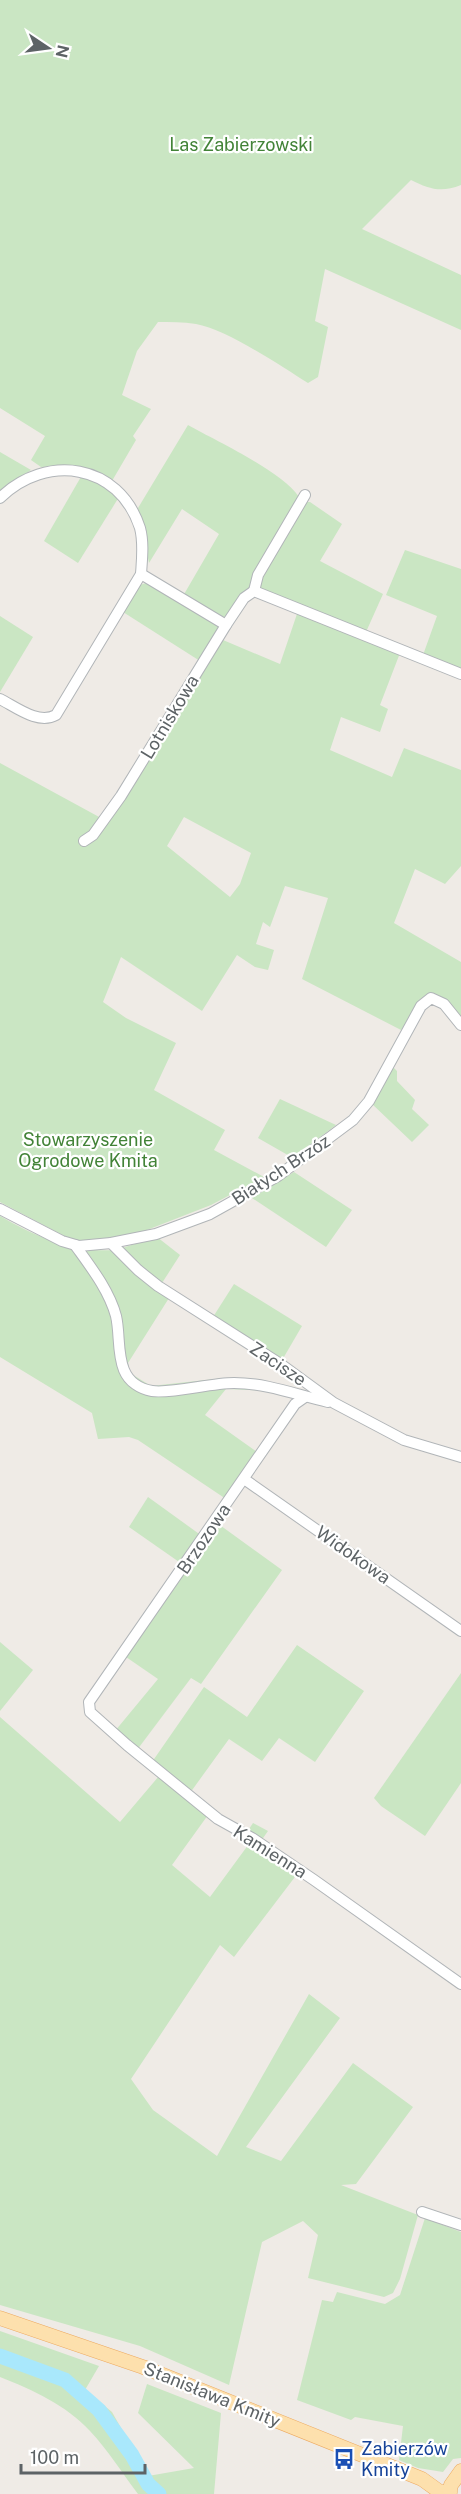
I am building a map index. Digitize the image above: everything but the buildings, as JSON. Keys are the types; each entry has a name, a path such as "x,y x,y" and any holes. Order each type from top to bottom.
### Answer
{"main road":[{"name":"Stanisława Kmity","path":"0,2318 151,2370 422,2479 438,2480 453,2490"},
{"path":"453,2490 452,2485 461,2471"}],"street":[{"path":"0,498 15,485 43,472 72,470 100,479 126,501 140,528 142,541 141,574 56,715 47,719 39,718 0,699"},
{"name":"Lotniskowa","path":"84,841 93,835 121,796 225,625 244,598 254,591 258,575 305,495"},
{"path":"141,574 225,625"},
{"path":"254,591 461,674"},
{"name":"Białych Brzóz","path":"0,1209 21,1222 75,1245 111,1244 156,1234 219,1209 278,1176 345,1127 369,1101 421,1006 431,998 444,1004 461,1025"},
{"name":"Zacisze","path":"111,1244 158,1286 282,1365 334,1403 404,1440 461,1457"},
{"path":"75,1245 111,1302 116,1317 124,1370 136,1385 154,1391 208,1384 250,1384 334,1403"},
{"name":"Brzozowa","path":"89,1708 89,1702 296,1404 305,1397"},
{"name":"Widokowa","path":"244,1479 461,1631"},
{"name":"Kamienna","path":"89,1708 90,1712 127,1745 218,1819 252,1838 314,1880 461,1984"},
{"path":"422,2212 461,2225"}],"green space":[{"name":"Las Zabierzowski","path":"0,0 461,0 461,185 447,189 435,189 411,180 362,229 461,275 461,330 325,269 315,321 328,327 318,377 308,383 253,349 208,327 191,323 158,322 137,351 122,395 151,409 133,436 136,440 112,481 59,466 41,467 31,460 45,436 0,408"},
{"path":"188,425 264,467 299,497 243,597 224,617 183,596 219,534 182,509 149,563 138,508"},
{"path":"0,452 31,470 0,494"},
{"path":"82,475 102,484 119,497 78,563 44,541"},
{"path":"304,502 310,502 342,524 320,561 383,594 366,632 260,590 260,576"},
{"path":"405,550 461,569 461,671 423,655 437,616 386,595"},
{"path":"146,583 220,626 200,661 123,612 140,585"},
{"name":"Stowarzyszenie Ogrodowe Kmita","path":"298,611 400,653 380,705 388,709 380,732 341,717 330,750 392,777 404,748 461,770 461,866 445,884 415,869 394,923 461,962 461,1022 431,993 401,1030 302,979 328,898 285,886 270,927 263,922 256,944 274,950 268,970 255,967 237,955 202,1011 121,957 103,1002 126,1018 176,1043 154,1090 225,1130 214,1150 264,1177 211,1205 129,1237 79,1241 70,1239 0,1202 0,763 101,818 89,834 81,838 79,845 88,842 223,640 280,664","holes":["184,817 251,853 240,884 230,897 167,846"]},
{"path":"0,616 33,637 0,692"},
{"path":"392,1066 397,1071 397,1081 415,1100 412,1109 429,1125 412,1142 371,1103"},
{"path":"280,1099 336,1125 293,1158 258,1138"},
{"path":"294,1172 352,1210 326,1247 252,1198"},
{"path":"0,1216 27,1231 55,1242 85,1249 116,1250 169,1298 128,1363 130,1373 151,1386 224,1378 274,1383 272,1391 226,1389 205,1415 257,1452 226,1499 138,1440 129,1437 98,1439 92,1413 0,1357"},
{"path":"157,1237 180,1255 162,1283 125,1255 122,1248"},
{"path":"234,1284 302,1326 281,1362 213,1317"},
{"path":"148,1497 202,1536 182,1564 129,1527"},
{"path":"217,1523 282,1570 201,1684 191,1678 137,1750 115,1731 158,1679 126,1657"},
{"path":"0,1642 33,1670 0,1711"},
{"path":"297,1645 364,1691 315,1762 279,1738 262,1761 229,1739 190,1793 152,1762 204,1687 247,1717"},
{"path":"461,1673 461,1783 425,1836 381,1806 374,1798"},
{"path":"0,1717 120,1822 159,1776 208,1815 172,1865 210,1897 254,1837 247,1832 253,1823 268,1831 261,1841 301,1869 234,1957 220,1945 131,2079 153,2110 217,2156 309,1994 340,2018 246,2147 281,2161 353,2063 413,2107 356,2184 341,2185 418,2215 400,2279 393,2293 384,2297 308,2278 318,2235 303,2221 262,2242 229,2385 140,2346 0,2305"},
{"path":"425,2218 461,2232 461,2458 453,2459 443,2472 418,2468 399,2460 403,2426 355,2417 351,2420 297,2400 322,2300 333,2302 337,2292 385,2304 400,2295"},
{"path":"0,2331 99,2366 85,2390 112,2412 148,2476 194,2468 138,2413 147,2384 221,2413 214,2494 138,2494 103,2446 81,2422 48,2399 0,2377"}],"waterway":[{"path":"0,2356 65,2380 99,2410 132,2455 148,2484 159,2494"}],"place":[{"name":"Zabierzów Kmity","path":"344,2459"}]}
